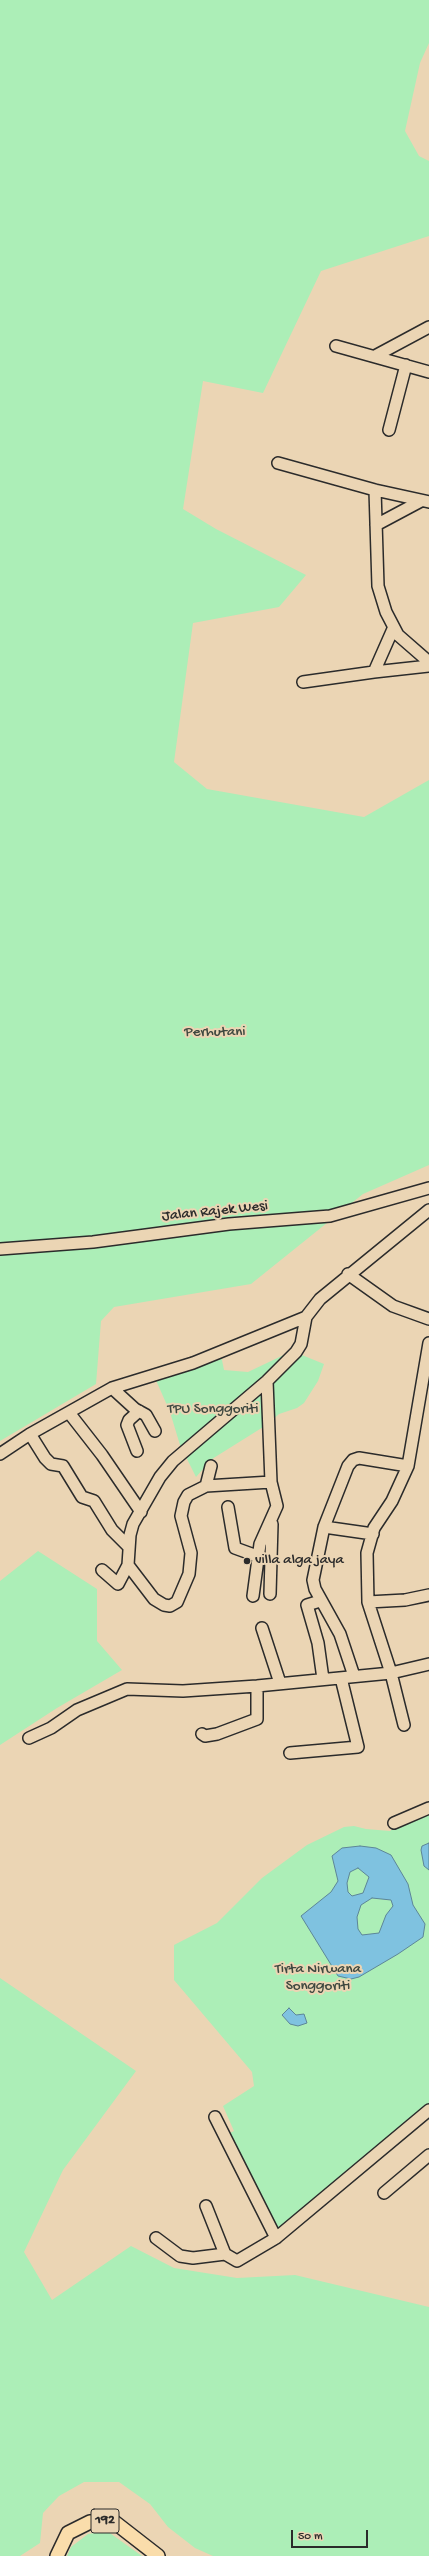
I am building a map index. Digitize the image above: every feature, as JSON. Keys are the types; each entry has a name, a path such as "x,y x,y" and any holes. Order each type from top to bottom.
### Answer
{"main road":[{"name":"192","path":"57,2556 68,2533 90,2522 113,2521 158,2556"}],"street":[{"path":"376,356 429,327"},
{"path":"336,346 429,372"},
{"path":"389,430 406,365"},
{"path":"278,462 375,490 425,501"},
{"path":"375,490 378,586 393,629 429,662"},
{"path":"376,525 425,501"},
{"path":"374,672 393,629"},
{"path":"303,682 429,666"},
{"name":"Jalan Rajek Wesi","path":"0,1249 93,1242 229,1224 330,1216 429,1188"},
{"path":"102,1570 118,1584 128,1565 128,1546 133,1524 160,1478 173,1461 289,1361 301,1344 306,1317 320,1299 348,1274 429,1210"},
{"path":"348,1274 393,1306 429,1319"},
{"path":"0,1454 30,1434 70,1414 112,1388 193,1363 306,1317"},
{"path":"404,1725 391,1672 368,1602 367,1553 373,1534 392,1501 408,1466 429,1343"},
{"path":"252,1596 257,1556 262,1537 277,1506 271,1482 267,1381"},
{"path":"112,1388 139,1411 146,1414 155,1431"},
{"path":"137,1452 127,1425 129,1420 139,1411"},
{"path":"70,1414 102,1455 140,1512"},
{"path":"30,1434 45,1458 51,1464 63,1466 82,1497 94,1501 112,1530 128,1546"},
{"path":"354,1676 340,1634 320,1601 313,1580 324,1527 348,1466 354,1460 359,1458 408,1466"},
{"path":"206,1486 211,1466"},
{"path":"128,1565 158,1603 170,1606 177,1602 189,1574 191,1560 182,1516 184,1502 188,1495 206,1486 271,1482"},
{"path":"228,1507 235,1548 257,1556"},
{"path":"270,1594 272,1551 270,1542 273,1517"},
{"path":"324,1527 373,1534"},
{"path":"368,1602 405,1600 429,1595"},
{"path":"320,1601 307,1605 318,1643 323,1679"},
{"path":"262,1628 280,1683"},
{"path":"29,1738 51,1728 77,1710 127,1689 183,1691 257,1686 391,1672 429,1664"},
{"path":"290,1753 358,1747 341,1678"},
{"path":"202,1734 205,1736 218,1734 257,1719 257,1686"},
{"path":"394,1823 429,1808"},
{"path":"156,2238 180,2256 193,2258 225,2254 237,2261 276,2238 429,2110"},
{"path":"215,2117 276,2238"},
{"path":"384,2193 429,2155"},
{"path":"206,2206 225,2254"}],"green space":[{"name":"Perhutani","path":"0,0 429,0 429,43 420,63 405,131 419,156 429,161 429,236 321,271 263,393 203,381 183,509 216,529 306,575 279,607 193,623 174,762 207,789 364,817 429,780 429,1165 363,1194 251,1284 114,1307 101,1321 96,1384 0,1441"},
{"name":"TPU Songgoriti","path":"292,1351 324,1364 318,1381 304,1403 297,1408 279,1414 268,1424 212,1459 196,1477 180,1445 170,1412 155,1378 221,1355 224,1370 248,1372"},
{"path":"38,1551 97,1589 97,1641 122,1670 57,1708 0,1745 0,1581"},
{"name":"Tirta Nirwana Songgoriti","path":"429,1811 429,2103 321,2195 279,2228 275,2227 230,2133 234,2131 223,2106 254,2086 252,2072 174,1980 174,1945 217,1923 262,1878 307,1845 344,1827 354,1826 366,1829 390,1831 396,1826"},
{"path":"0,1978 136,2071 63,2170 24,2252 52,2300 131,2246 174,2268 237,2278 295,2275 429,2307 429,2556 213,2556 195,2548 168,2527 150,2504 119,2482 84,2482 59,2496 43,2513 40,2543 20,2556 0,2556"},
{"path":"107,2531 142,2556 67,2556 71,2547 88,2534"}],"water":[{"path":"429,1843 429,1870 424,1866 421,1850 422,1846"},
{"path":"360,1846 376,1848 391,1855 408,1884 413,1905 425,1924 423,1937 359,1977 351,1979 338,1976 301,1916 331,1892 338,1881 332,1856 342,1848","holes":["358,1868 369,1877 363,1893 352,1896 348,1892 347,1883 350,1872","372,1898 391,1900 393,1906 386,1915 379,1933 362,1935 358,1929 357,1917 361,1905"]},
{"path":"289,2008 296,2015 304,2014 307,2023 298,2026 290,2024 282,2015"}],"place":[{"name":"villa alga jaya","path":"247,1561"}]}
